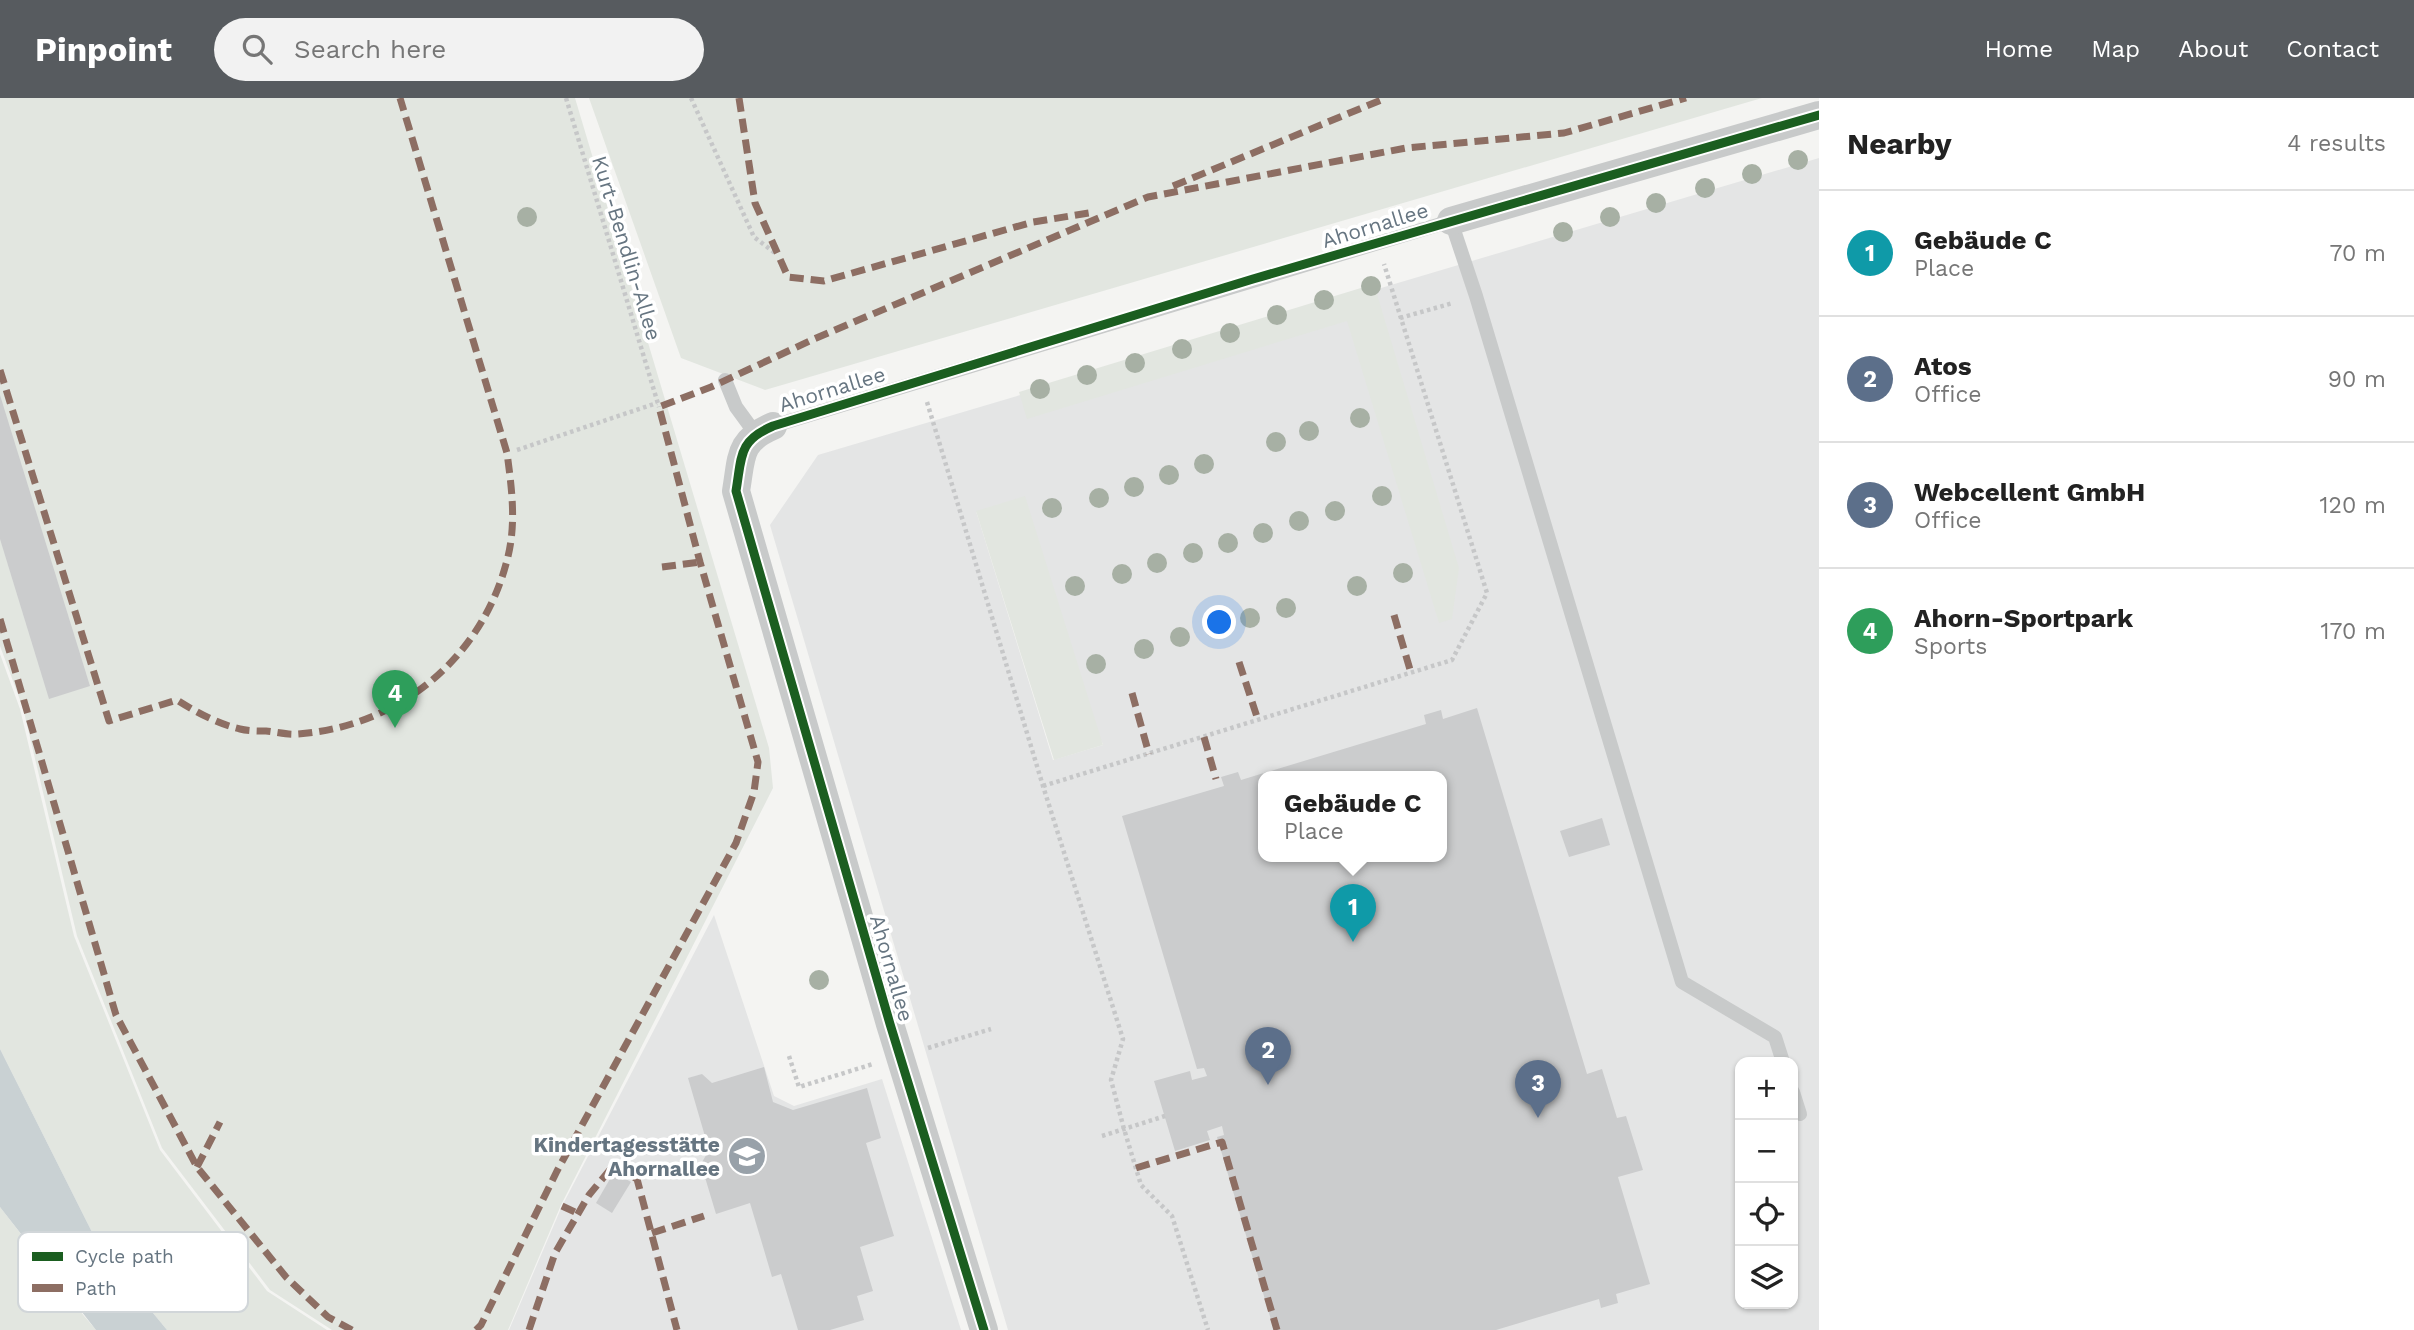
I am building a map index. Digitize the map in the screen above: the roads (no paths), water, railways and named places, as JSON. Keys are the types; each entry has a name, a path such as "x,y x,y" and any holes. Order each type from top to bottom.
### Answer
{"street":[{"name":"Ahornallee","path":"1451,221 1819,115"},
{"name":"Ahornallee","path":"764,429 744,446 736,491 890,1024 984,1330"}],"lane":[{"name":"Ahornallee","path":"764,429 1451,221"},
{"path":"1451,221 1476,296 1682,982 1775,1037 1781,1057"},
{"path":"725,380 736,407 764,429"},
{"path":"1798,1108 1800,1114"}],"place":[{"name":"Ahorn-Sportpark","path":"395,728"},
{"name":"Gebäude C","path":"1353,942"},
{"name":"Atos","path":"1268,1085"},
{"name":"Webcellent GmbH","path":"1538,1118"},
{"name":"Kindertagesstätte Ahornallee","path":"747,1156"}]}
